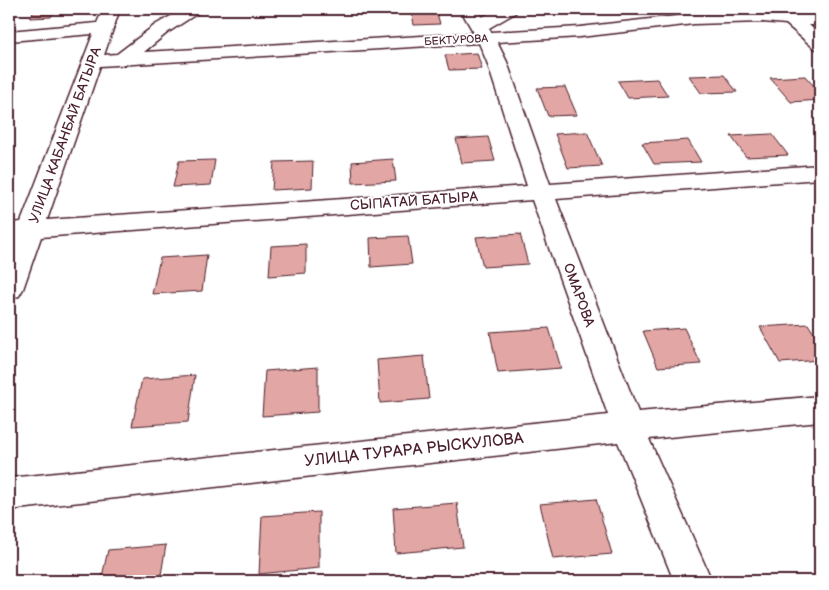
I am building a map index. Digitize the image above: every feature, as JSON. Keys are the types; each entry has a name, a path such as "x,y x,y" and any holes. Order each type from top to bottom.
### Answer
{"street":[{"path":"122,59 144,44 161,28 195,9"},
{"path":"478,24 509,9"},
{"path":"778,9 820,44"},
{"path":"9,36 108,18"},
{"name":"УЛИЦА КАБАНБАЙ БАТЫРА","path":"9,289 19,231 92,61 108,18"},
{"name":"БЕКТУРОВА","path":"92,61 478,24 580,32 651,22 763,18 794,21 820,20"},
{"name":"ОМАРОВА","path":"478,24 628,427 693,581"},
{"name":"СЫПАТАЙ БАТЫРА","path":"19,231 541,191 820,172"},
{"name":"УЛИЦА ТУРАРА РЫСКУЛОВА","path":"9,494 628,427 820,409"}],"building":[{"path":"35,9 56,9 51,17 30,18"},
{"path":"437,13 440,24 414,25 412,14"},
{"path":"477,53 482,69 449,70 445,55"},
{"path":"724,75 737,92 701,93 689,76"},
{"path":"805,76 820,93 820,100 791,102 770,78"},
{"path":"657,79 668,96 628,98 618,81"},
{"path":"565,87 577,115 548,116 537,88"},
{"path":"587,132 602,166 568,168 555,134"},
{"path":"772,134 788,155 746,157 731,136"},
{"path":"488,137 495,161 462,163 456,139"},
{"path":"688,140 701,162 654,164 642,143"},
{"path":"393,159 396,181 353,183 352,162"},
{"path":"215,160 211,185 173,187 179,161"},
{"path":"313,161 312,188 272,190 274,162"},
{"path":"520,234 528,264 483,267 476,237"},
{"path":"408,236 412,264 371,267 370,238"},
{"path":"306,244 306,273 269,276 271,246"},
{"path":"207,255 202,291 152,294 160,258"},
{"path":"808,324 820,343 820,360 780,363 760,327"},
{"path":"549,328 561,368 498,373 490,332"},
{"path":"684,328 701,364 658,367 643,331"},
{"path":"424,356 429,399 380,403 377,360"},
{"path":"318,367 318,412 262,416 265,371"},
{"path":"195,375 188,422 132,426 142,379"},
{"path":"596,499 612,554 553,559 540,504"},
{"path":"457,503 463,547 396,553 393,508"},
{"path":"319,512 319,568 259,574 262,516"},
{"path":"166,545 160,581 101,581 108,550"}]}
